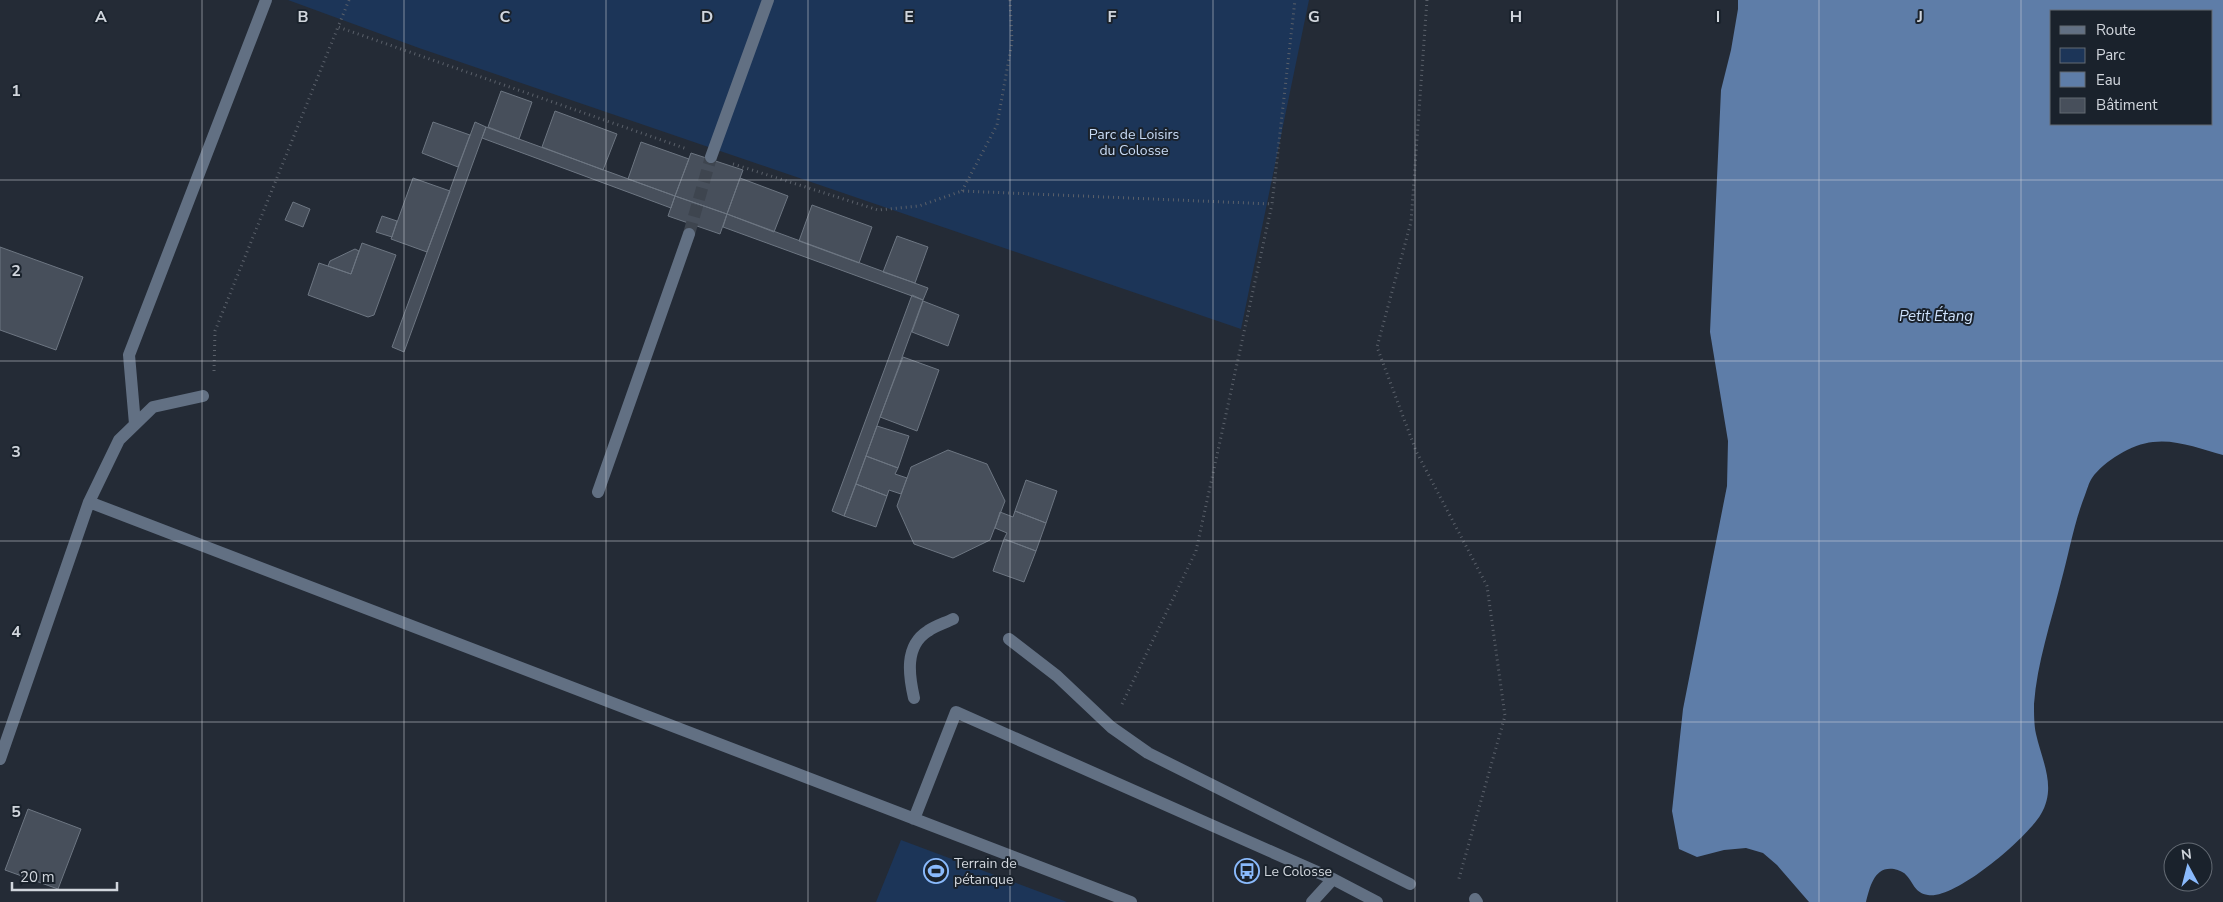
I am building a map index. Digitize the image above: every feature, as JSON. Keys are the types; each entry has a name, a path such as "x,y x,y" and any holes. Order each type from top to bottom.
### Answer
{"street":[{"path":"135,424 129,355 266,0"},
{"path":"711,157 768,0"},
{"path":"598,492 689,234"},
{"path":"0,759 89,502 119,440 153,407 203,396"},
{"path":"89,502 1131,902"},
{"path":"914,698 909,666 912,650 926,632 953,619"},
{"path":"1009,638 1057,676 1111,727 1148,753 1410,884"},
{"path":"914,819 956,712 1333,879 1377,902"},
{"path":"1312,902 1333,879"}],"path":[{"path":"214,370 215,331 349,0"},
{"path":"962,191 997,125 1012,42 1010,0"},
{"path":"1111,727 1196,551 1272,204 1295,0"},
{"path":"1427,0 1411,222 1377,347 1416,451 1487,586 1505,716 1458,882"},
{"path":"338,27 711,157 878,210 919,206 962,191 1272,204"}],"green space":[{"name":"Parc de Loisirs du Colosse","path":"288,0 1309,0 1241,329 419,48"},
{"name":"Terrain de pétanque","path":"901,840 1067,902 876,902"}],"water":[{"name":"Petit Étang","path":"1738,0 2223,0 2223,455 2179,443 2162,441 2145,443 2119,454 2104,465 2091,480 2075,527 2038,673 2034,704 2035,727 2047,774 2048,794 2046,804 2034,824 2007,851 1972,878 1940,894 1924,894 1917,890 1903,872 1887,869 1877,874 1869,890 1866,902 1809,902 1777,865 1763,853 1746,848 1724,850 1697,857 1679,849 1672,811 1683,709 1727,486 1728,441 1710,332 1721,90 1731,50"}],"building":[{"path":"501,91 532,102 519,139 488,127"},
{"path":"555,111 617,134 603,170 542,147"},
{"path":"433,122 470,135 458,167 422,153"},
{"path":"475,122 486,127 404,352 392,347"},
{"path":"486,127 675,196 671,208 482,138"},
{"path":"641,142 689,159 675,196 628,179"},
{"path":"691,153 743,170 727,214 675,196"},
{"path":"413,178 450,191 427,252 391,239"},
{"path":"740,178 788,196 774,232 727,214"},
{"path":"675,196 727,214 720,234 668,216"},
{"path":"293,202 310,209 303,227 285,220"},
{"path":"812,205 872,227 859,263 799,241"},
{"path":"727,214 928,288 923,300 723,227"},
{"path":"382,216 397,221 392,237 376,232"},
{"path":"897,236 928,247 915,283 883,272"},
{"path":"362,243 396,255 374,315 368,317 308,295 319,263 351,274"},
{"path":"0,247 83,277 56,350 0,330"},
{"path":"355,249 359,251 351,274 328,266 330,261"},
{"path":"912,295 923,300 844,516 832,511"},
{"path":"923,301 959,315 948,346 912,332"},
{"path":"903,357 939,370 917,431 880,417"},
{"path":"877,426 909,436 898,468 866,456"},
{"path":"948,450 987,464 1005,501 990,540 953,558 914,544 897,506 911,467"},
{"path":"866,456 898,468 895,474 907,478 901,494 889,490 887,496 856,484"},
{"path":"1026,480 1057,491 1046,523 1015,511"},
{"path":"856,484 887,496 876,527 844,516"},
{"path":"1015,511 1046,523 1036,551 1004,539 1007,533 995,528 1000,512 1013,517"},
{"path":"1004,539 1036,551 1024,582 993,571"},
{"path":"28,809 81,829 58,889 5,870"}],"tunnel":[{"path":"689,234 711,157"}],"place":[{"name":"Terrain de pétanque","path":"936,871"},
{"name":"Le Colosse","path":"1247,871"}]}
